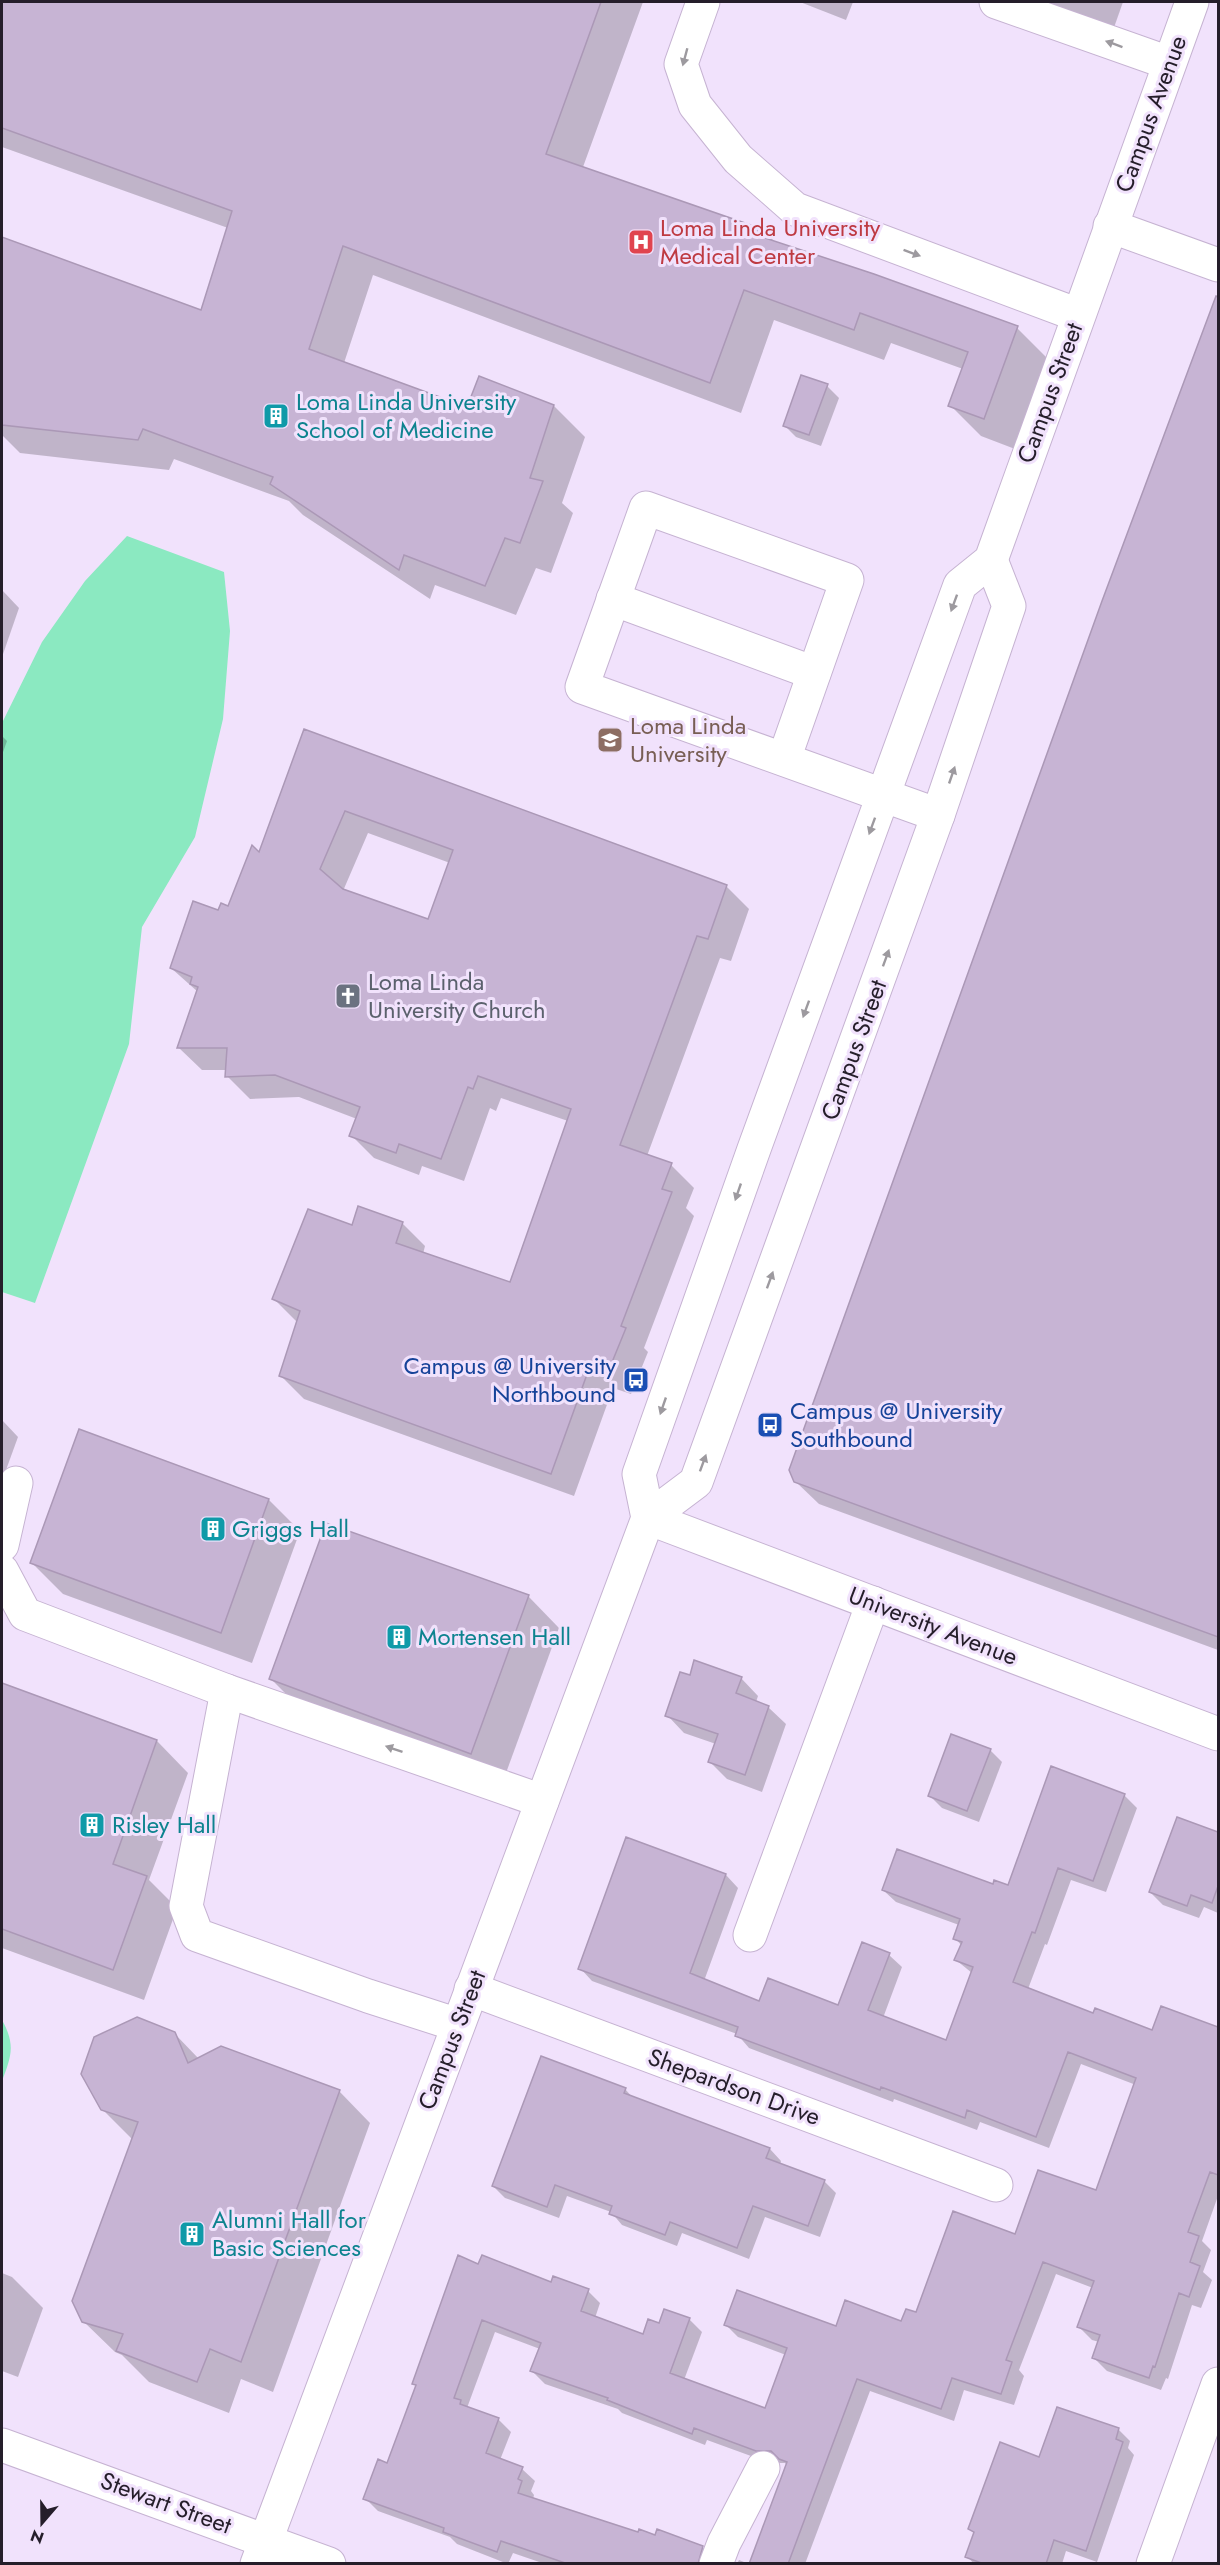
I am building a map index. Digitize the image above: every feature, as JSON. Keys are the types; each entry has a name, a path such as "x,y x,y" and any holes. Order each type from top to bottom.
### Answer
{"street":[{"path":"703,2 681,64 695,105 738,159 795,209 1078,315"},
{"path":"996,2 1169,63"},
{"name":"Campus Avenue","path":"1110,226 1192,2"},
{"path":"1110,226 1218,265"},
{"name":"Campus Street","path":"262,2552 648,1518 696,1482 938,815 1009,606 991,561 1110,226"},
{"path":"784,759 847,580 646,508 582,687 938,815"},
{"path":"648,1518 639,1474 754,1149 960,585 991,561"},
{"path":"613,599 814,672"},
{"path":"2,1545 16,1484"},
{"name":"University Avenue","path":"648,1518 1218,1734"},
{"path":"2,1571 25,1614 226,1691 542,1801"},
{"path":"750,1935 873,1603"},
{"path":"226,1691 186,1906 197,1935 368,1996 458,2025"},
{"name":"Shepardson Drive","path":"471,1989 996,2185"},
{"path":"1153,2564 1218,2384"},
{"name":"Stewart Street","path":"2,2445 262,2552 329,2564"},
{"path":"716,2564 724,2543 763,2468"}],"green space":[{"path":"127,536 224,572 230,631 223,719 195,837 142,927 129,1044 35,1303 2,1292 2,723 42,642 85,581"},
{"path":"2,2020 9,2037 11,2051 2,2081"}],"building":[{"path":"2,2 601,2 546,154 765,230 762,237 874,274 1018,326 984,419 948,406 968,352 860,313 854,330 744,290 710,383 343,246 309,349 467,407 479,376 554,405 530,478 543,481 520,543 505,538 485,586 404,555 399,570 270,484 273,477 143,429 138,440 2,425 2,237 201,310 232,211 2,128"},
{"path":"1216,296 1218,297 1218,1637 794,1482 789,1470 1102,601"},
{"path":"801,375 828,384 809,435 783,426"},
{"path":"304,729 727,885 708,939 697,936 620,1145 672,1163 662,1189 672,1192 621,1326 626,1328 608,1372 590,1366 551,1474 279,1376 300,1311 272,1299 308,1209 352,1225 358,1206 403,1222 396,1243 510,1282 571,1109 478,1076 473,1089 468,1087 441,1159 399,1144 396,1153 349,1136 360,1107 275,1075 225,1077 227,1048 177,1048 198,987 190,984 192,977 170,968 193,901 218,910 221,903 228,906 252,845 259,852","holes":["345,811 453,850 428,919 343,889 320,869"]},
{"name":"Griggs Hall","path":"79,1429 269,1499 221,1633 30,1563"},
{"name":"Mortensen Hall","path":"326,1523 529,1595 471,1754 269,1679"},
{"path":"694,1660 742,1677 736,1693 769,1706 745,1775 708,1762 718,1734 665,1716 680,1672 690,1675"},
{"name":"Risley Hall","path":"2,1683 157,1740 113,1864 147,1876 113,1970 2,1929"},
{"path":"951,1734 991,1749 967,1811 928,1796"},
{"path":"1051,1766 1125,1794 1093,1881 1058,1868 1035,1933 1032,1932 1013,1982 1093,2013 1095,2008 1152,2030 1161,2006 1218,2027 1218,2175 1210,2172 1188,2232 1199,2236 1190,2262 1200,2266 1189,2297 1179,2293 1155,2367 1153,2366 1149,2378 1092,2358 1100,2335 1077,2327 1094,2281 1043,2262 1006,2360 1012,2362 1001,2394 952,2378 941,2409 857,2379 788,2564 749,2564 787,2462 779,2459 771,2451 756,2451 694,2428 692,2434 607,2400 608,2398 530,2371 541,2343 482,2320 454,2398 461,2400 460,2404 499,2418 486,2453 523,2467 518,2479 522,2481 518,2493 638,2532 639,2529 655,2535 657,2529 703,2546 698,2564 568,2564 501,2541 497,2552 443,2532 444,2528 363,2499 378,2459 387,2463 416,2385 412,2384 458,2255 478,2264 482,2255 551,2282 553,2276 589,2289 581,2311 643,2334 648,2319 659,2323 664,2309 690,2318 670,2373 765,2408 787,2348 724,2325 737,2290 836,2326 845,2300 901,2321 906,2309 916,2312 953,2211 1015,2234 1038,2170 1096,2190 1136,2078 1068,2052 1036,2137 967,2110 965,2118 881,2087 880,2090 735,2036 738,2027 578,1969 626,1837 726,1874 690,1973 759,2001 768,1978 838,2005 862,1942 890,1953 868,2010 946,2040 973,1967 954,1960 962,1942 953,1939 960,1919 882,1890 897,1849 993,1884 994,1880 1008,1885"},
{"path":"1177,1817 1218,1832 1218,1886 1212,1903 1191,1895 1187,1906 1149,1892"},
{"name":"Alumni Hall for Basic Sciences","path":"137,2017 175,2032 188,2063 221,2046 340,2090 241,2362 210,2349 197,2382 116,2351 123,2334 82,2322 72,2301 138,2122 101,2110 81,2074 94,2037"},
{"path":"541,2056 626,2088 624,2093 770,2148 766,2158 825,2180 808,2226 753,2206 737,2248 670,2222 665,2235 609,2214 612,2206 555,2185 547,2207 492,2186"},
{"path":"1057,2407 1119,2428 1116,2439 1123,2442 1086,2551 1054,2540 1046,2564 984,2564 965,2557 974,2532 968,2529 1000,2442 1039,2457"}],"place":[{"name":"Loma Linda University Medical Center","path":"641,242"},
{"name":"Loma Linda University School of Medicine","path":"276,416"},
{"name":"Loma Linda University","path":"610,740"},
{"name":"Loma Linda University Church","path":"348,996"},
{"name":"Campus @ University Northbound","path":"636,1380"},
{"name":"Campus @ University Southbound","path":"770,1425"},
{"name":"Griggs Hall","path":"213,1529"},
{"name":"Mortensen Hall","path":"399,1637"},
{"name":"Risley Hall","path":"92,1825"},
{"name":"Alumni Hall for Basic Sciences","path":"192,2234"}]}
